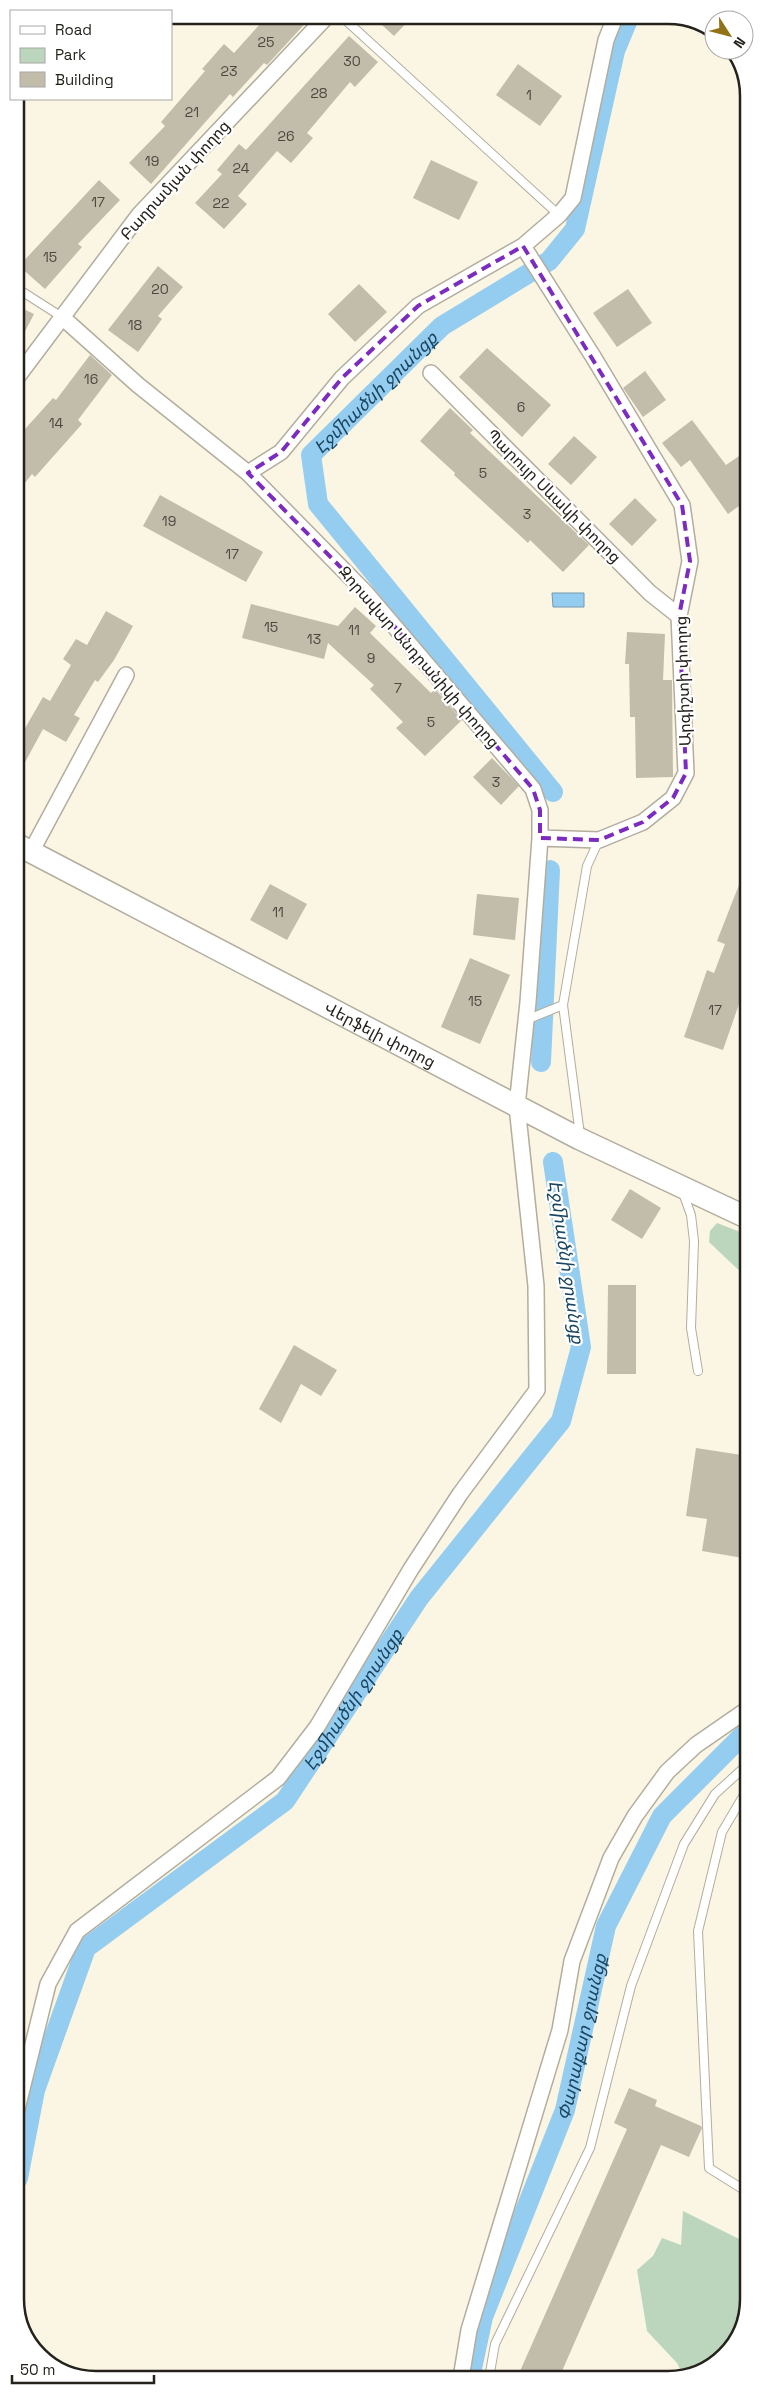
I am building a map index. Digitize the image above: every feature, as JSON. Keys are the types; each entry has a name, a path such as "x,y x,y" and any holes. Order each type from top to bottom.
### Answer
{"street":[{"name":"Բաղրամյան փողոց","path":"24,369 139,215 319,24"},
{"path":"248,472 281,452 342,378 418,306 526,252 573,198 591,120 606,40 612,24"},
{"name":"Արգիշտի փողոց","path":"526,252 594,358 682,505 690,562 679,616 686,773 673,798 643,822 599,840 540,838"},
{"name":"Զորավար Անդրանիկի փողոց","path":"24,2081 48,1984 77,1931 278,1778 316,1727 411,1569 460,1494 537,1390 536,1286 517,1106 529,1019 540,838 540,810 533,789 366,593 248,472 138,385 82,332 62,317"},
{"name":"Պարույր Սևակի փողոց","path":"431,373 650,593 679,616"},
{"path":"24,846 126,675"},
{"name":"Վերֆելի փողոց","path":"24,849 580,1139 740,1214"},
{"path":"463,2371 472,2321 560,2030 572,1961 611,1858 635,1816 667,1772 696,1745 740,1715"}],"lane":[{"path":"350,24 559,215"},
{"path":"24,293 62,317"},
{"path":"580,1139 560,1006 588,866 599,840"},
{"path":"529,1019 560,1006"},
{"path":"680,1186 691,1215 694,1241 691,1328 698,1371"},
{"path":"490,2371 495,2344 590,2148 632,1986 684,1844 715,1794 740,1771"},
{"path":"740,1802 722,1832 698,1931 709,2168 740,2187"}],"highlighted area":[{"path":"523,246 682,505 690,561 679,616 686,773 673,798 643,822 599,840 540,838 540,810 533,789 366,593 248,473 281,452 342,378 418,306"}],"green space":[{"path":"717,1223 740,1232 740,1271 709,1242 710,1231"},
{"path":"683,2211 740,2240 740,2309 733,2331 716,2353 700,2364 681,2370 677,2363 647,2331 637,2270 653,2256 662,2238 681,2245"}],"water":[{"path":"552,593 584,593 584,607 553,607"}],"building":[{"path":"260,24 305,24 267,65 264,63 233,97 230,94 151,184 129,163 165,126 161,122 205,71 202,69 224,44 234,53"},
{"path":"381,24 405,24 394,36"},
{"path":"349,36 378,62 355,87 350,82 307,133 313,138 291,163 277,151 238,196 247,204 224,229 195,203 222,174 217,170 239,144 246,150"},
{"path":"518,64 562,96 540,126 496,95"},
{"path":"431,160 478,182 459,220 413,198"},
{"path":"99,180 120,200 78,244 82,247 45,289 24,270 24,261"},
{"path":"158,266 183,287 158,316 162,319 138,352 108,330"},
{"path":"359,284 387,312 355,342 328,314"},
{"path":"628,289 652,323 617,347 593,313"},
{"path":"24,309 34,314 24,333"},
{"path":"487,348 551,405 522,437 459,377"},
{"path":"90,355 112,375 78,420 82,424 35,477 32,474 24,484 24,430 53,398 56,400"},
{"path":"645,371 666,400 643,417 623,388"},
{"path":"450,408 473,430 470,433 589,545 563,572 530,540 528,543 420,441"},
{"path":"692,420 726,465 739,456 740,505 728,514 690,460 681,467 662,443"},
{"path":"574,436 597,457 571,485 548,464"},
{"path":"160,495 263,552 246,582 143,526"},
{"path":"635,498 657,520 632,546 609,524"},
{"path":"251,604 338,626 355,607 376,626 370,633 431,693 435,689 462,720 425,756 396,728 403,722 370,689 374,685 328,643 324,659 242,638"},
{"path":"106,611 133,626 114,660 98,682 95,680 74,715 80,718 66,742 43,729 24,764 24,730 43,697 50,701 71,665 63,659 76,639 87,645"},
{"path":"627,632 665,634 663,680 672,680 673,777 636,778 635,717 630,717 629,664 625,664"},
{"path":"492,758 519,786 501,805 473,777"},
{"path":"740,882 740,1001 723,1050 684,1037 707,970 714,973 725,944 717,941"},
{"path":"270,884 307,904 287,940 250,920"},
{"path":"477,894 519,898 515,940 473,935"},
{"path":"470,958 510,975 480,1044 441,1027"},
{"path":"630,1189 661,1208 642,1239 611,1220"},
{"path":"608,1285 636,1285 636,1374 607,1374"},
{"path":"294,1345 337,1370 321,1396 301,1384 281,1423 259,1409"},
{"path":"696,1448 740,1455 740,1557 702,1551 707,1519 686,1516"},
{"path":"629,2088 657,2100 655,2106 702,2128 689,2157 661,2145 562,2371 520,2371 627,2129 614,2123"}],"waterway":[{"name":"Էջմիածնի ջրանցք","path":"553,792 318,504 311,455 442,326 549,261 575,229 615,51 626,24"},
{"name":"Էջմիածնի ջրանցք","path":"541,1062 550,870"},
{"name":"Էջմիածնի ջրանցք","path":"24,2147 35,2090 86,1948 285,1801 419,1598 561,1421 581,1347 553,1162"},
{"name":"Փարաքար ջրանցք","path":"471,2371 483,2317 565,2110 606,1926 662,1816 740,1738"}]}
